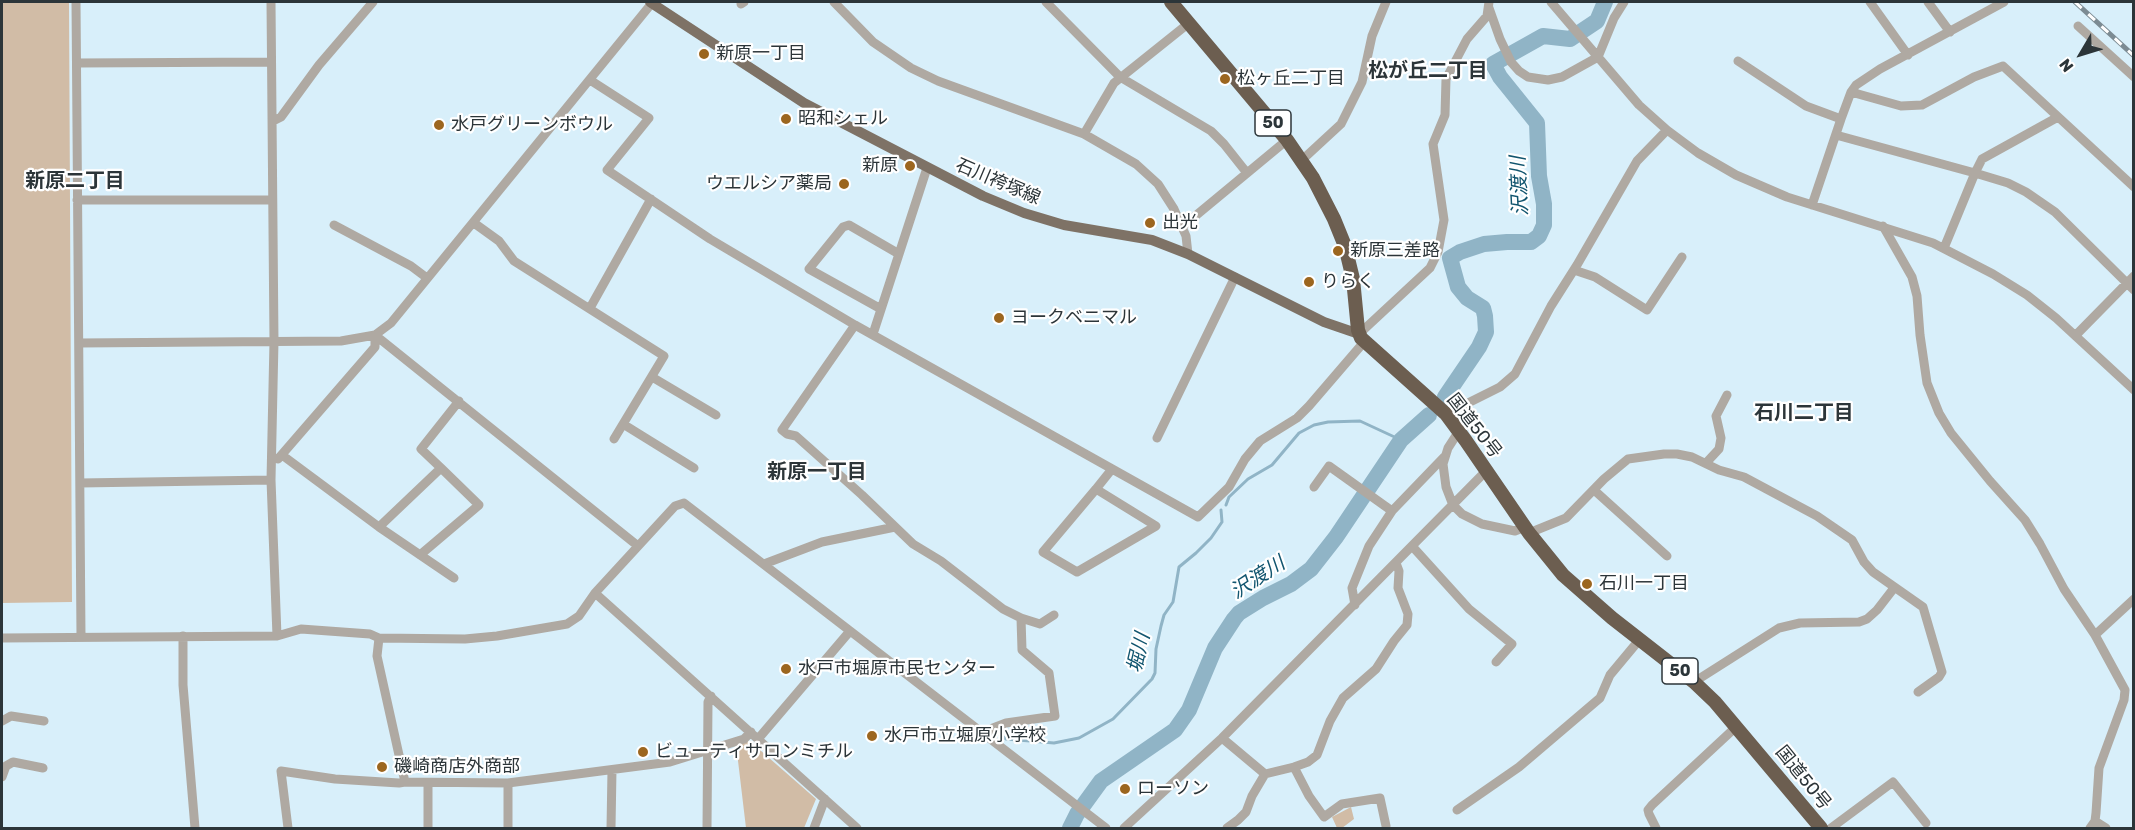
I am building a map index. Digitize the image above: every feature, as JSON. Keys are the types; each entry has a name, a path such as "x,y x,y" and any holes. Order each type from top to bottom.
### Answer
{"highway":[{"name":"50","path":"1171,2 1287,140 1302,160 1323,196 1345,246 1353,279 1361,338"},
{"name":"国道50号","path":"1361,338 1446,414 1527,530 1569,581 1694,682 1737,726 1821,828"}],"main road":[{"name":"石川袴塚線","path":"651,2 804,103 983,196 1024,213 1064,225 1152,240 1188,254 1361,338"}],"street":[{"path":"76,2 81,637"},
{"path":"271,2 274,341 271,480 277,636"},
{"path":"273,121 281,117 319,64 373,2"},
{"path":"79,342 341,341 375,335 391,323 474,223 651,2"},
{"path":"834,2 873,42 911,68 939,81 1084,134 1136,164 1148,173 1174,208 1186,236 1188,254"},
{"path":"1046,2 1120,77 1211,131 1246,172"},
{"path":"1302,160 1341,124 1362,82 1372,36 1386,2"},
{"path":"1489,5 1500,39 1511,62 1528,77 1548,80 1562,76 1598,57 1614,18 1624,2"},
{"path":"1870,2 1908,55"},
{"path":"1928,2 1950,32"},
{"path":"1812,205 1851,92 1862,80 2004,2"},
{"path":"590,80 649,117 607,170 710,239 855,326 873,334 1198,518 1229,487 1245,459 1260,441 1297,418 1309,406 1361,338 1430,267 1438,252 1444,220 1433,144 1445,115 1446,79 1467,39 1487,16 1489,5"},
{"path":"1554,5 1633,98 1667,130 1698,153 1729,171 1787,197 1883,226 1944,248 2012,286 2045,308 2133,390"},
{"path":"1084,134 1114,83 1189,23"},
{"path":"2078,26 2133,77"},
{"path":"1738,61 1806,106 1841,119"},
{"path":"76,63 271,62"},
{"path":"1851,92 1901,106 1922,105 1974,77 2003,66 2133,187"},
{"path":"1944,248 1982,159 2058,117"},
{"path":"1446,414 1480,399 1508,382 1522,364 1551,306 1637,161 1667,130"},
{"path":"1836,135 2008,183 2040,200 2055,212 2131,283 2076,335"},
{"path":"1182,226 1287,140"},
{"path":"873,334 927,168"},
{"path":"590,308 651,199"},
{"path":"77,200 272,200"},
{"path":"474,223 499,241 514,261 664,356 614,439"},
{"path":"334,225 411,266 427,278"},
{"path":"881,309 809,269 843,227 849,225 899,254"},
{"path":"1883,226 1912,277 1917,296 1927,383 1939,413 1951,433 1989,481 2025,520 2064,589 2095,635 2124,690 2124,700 2098,768 2092,825 2106,828"},
{"path":"1574,270 1595,277 1647,310 1682,257"},
{"path":"1157,438 1235,278"},
{"path":"855,326 782,430 796,436 913,544 941,561 1003,609 1040,624 1054,615"},
{"path":"375,335 638,546"},
{"path":"271,466 375,347 375,335"},
{"path":"652,377 716,415"},
{"path":"1706,463 1719,449 1721,438 1716,416 1727,395"},
{"path":"420,555 479,505 421,449 459,401"},
{"path":"623,424 694,468"},
{"path":"1355,605 1352,588 1369,546 1392,511 1444,457 1459,430"},
{"path":"1444,457 1443,471 1453,505 1462,514 1482,524 1515,531 1527,530 1566,518 1628,459 1677,454 1744,477 1783,497 1852,540 1864,562 1873,572 1923,607 1942,672 1940,677 1918,692"},
{"path":"282,455 379,527 454,578"},
{"path":"1314,487 1329,466 1392,511"},
{"path":"379,527 441,468"},
{"path":"1096,489 1156,526 1077,572 1043,552 1112,469"},
{"path":"1124,828 1222,738 1486,470"},
{"path":"80,483 271,480"},
{"path":"1594,490 1667,556"},
{"path":"2,638 277,636 301,629 370,634 378,638 465,639 567,624 579,616 595,593 675,506 684,503 1106,828"},
{"path":"764,564 822,542 895,527"},
{"path":"1412,546 1469,609 1512,644 1496,662"},
{"path":"1227,828 1246,812 1265,774 1308,762 1317,755 1330,721 1343,699 1376,669 1394,640 1407,625 1408,614 1398,588 1399,571 1396,562"},
{"path":"1694,682 1779,628 1800,623 1859,622 1867,619 1894,588"},
{"path":"595,593 857,828"},
{"path":"2095,635 2133,599"},
{"path":"986,735 993,728 1006,723 1055,716 1049,674 1022,650 1021,618"},
{"path":"288,828 281,771 335,779 399,783 508,783 670,762 744,739 755,735 850,631"},
{"path":"183,636 183,685 195,828"},
{"path":"378,638 376,656 405,782"},
{"path":"1457,810 1519,767 1600,698 1610,675 1640,639"},
{"path":"707,828 708,702 711,696"},
{"path":"2,721 11,716 44,721"},
{"path":"1656,828 1648,810 1737,726"},
{"path":"1222,738 1265,774"},
{"path":"2,777 6,766 13,762 43,768"},
{"path":"1294,767 1300,783 1324,817 1342,804 1380,798 1386,826"},
{"path":"611,828 612,770"},
{"path":"1831,828 1893,782 1926,823"},
{"path":"428,783 428,828"},
{"path":"508,783 508,828"},
{"path":"814,828 825,799"}],"shaded area":[{"path":"2,2 69,2 72,602 2,603"},
{"path":"747,741 816,799 804,828 746,828 736,744"},
{"path":"1351,807 1354,819 1342,828 1337,828 1332,817"}],"waterway":[{"name":"沢渡川","path":"1445,397 1479,347 1486,332 1483,308 1467,298 1458,287 1450,258 1484,244 1531,242 1539,236 1544,225 1537,123 1500,77 1493,64 1543,36 1570,39 1597,21 1605,2"},
{"name":"沢渡川","path":"1070,828 1077,814 1101,781 1175,730 1189,710 1215,648 1234,619 1239,613 1291,584 1311,569 1336,537 1401,440 1429,415"},
{"name":"堀川","path":"1226,505 1229,497 1248,479 1272,465 1299,433 1314,425 1360,421 1401,440"},
{"name":"堀川","path":"995,731 1006,739 1054,743 1079,738 1113,719 1152,679 1155,673 1156,649 1161,626 1164,615 1173,602 1179,567 1211,538 1222,522 1221,510"}],"railway":[{"path":"2075,2 2134,56"}],"place":[{"name":"新原一丁目","path":"704,54"},
{"name":"松ヶ丘二丁目","path":"1225,79"},
{"name":"昭和シェル","path":"786,119"},
{"name":"水戸グリーンボウル","path":"439,125"},
{"name":"新原","path":"910,166"},
{"name":"ウエルシア薬局","path":"844,184"},
{"name":"出光","path":"1150,223"},
{"name":"新原三差路","path":"1338,251"},
{"name":"りらく","path":"1309,282"},
{"name":"ヨークベニマル","path":"999,318"},
{"name":"石川一丁目","path":"1587,584"},
{"name":"水戸市堀原市民センター","path":"786,669"},
{"name":"水戸市立堀原小学校","path":"872,736"},
{"name":"ビューティサロンミチル","path":"643,752"},
{"name":"磯崎商店外商部","path":"382,767"},
{"name":"ローソン","path":"1125,789"}],"district":[{"name":"松が丘二丁目","path":"1428,71"},
{"name":"新原二丁目","path":"75,181"},
{"name":"石川二丁目","path":"1804,413"},
{"name":"新原一丁目","path":"817,472"}]}
